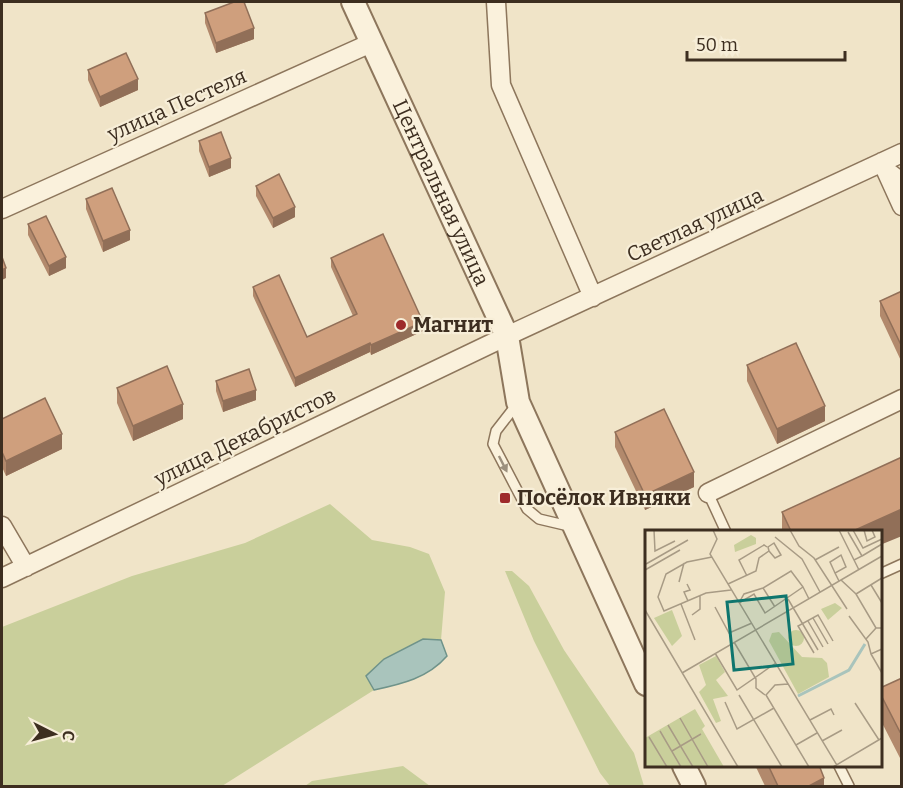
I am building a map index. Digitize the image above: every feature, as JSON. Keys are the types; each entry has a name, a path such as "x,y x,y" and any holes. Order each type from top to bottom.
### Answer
{"street":[{"name":"Центральная улица","path":"352,2 507,336 519,402 645,682"},
{"path":"496,2 501,85 593,297"},
{"name":"улица Пестеля","path":"2,209 371,43"},
{"name":"Светлая улица","path":"507,336 902,153"},
{"path":"882,162 902,206"},
{"name":"улица Декабристов","path":"2,578 507,336"},
{"path":"708,493 902,399"},
{"path":"2,526 26,567"},
{"path":"685,767 694,786"}],"lane":[{"path":"882,162 902,177"},
{"path":"519,402 496,431 493,444 527,509 539,519 574,527"},
{"path":"708,493 726,530"},
{"path":"882,572 902,564"},
{"path":"840,767 849,786"}],"green space":[{"path":"330,504 372,540 410,547 429,554 445,592 441,640 423,639 366,676 374,690 222,786 2,786 2,627 132,576 245,543"},
{"path":"505,571 512,571 529,586 564,650 634,753 644,786 610,786 600,773 534,641"},
{"path":"403,766 430,786 305,786 312,781"}],"water":[{"path":"423,639 441,640 447,656 440,664 423,675 374,690 366,676 384,659"}],"building":[{"path":"234,2 244,2 254,28 216,43 205,13"},
{"path":"126,53 138,79 100,97 88,70"},
{"path":"221,132 231,158 209,167 199,141"},
{"path":"279,174 295,207 273,218 256,186"},
{"path":"112,188 130,230 103,241 86,199"},
{"path":"46,216 66,257 49,266 28,224"},
{"path":"383,234 423,322 371,345 370,343 295,378 253,287 279,275 307,337 357,314 331,258"},
{"path":"2,257 6,268 2,270"},
{"path":"902,291 902,347 880,301"},
{"path":"796,343 825,406 777,429 747,365"},
{"path":"167,366 183,404 133,426 117,388"},
{"path":"249,369 256,390 223,401 216,381"},
{"path":"45,398 62,434 6,461 2,452 2,419"},
{"path":"664,409 694,472 645,495 615,432"},
{"path":"902,457 902,509 855,530 791,530 782,512"},
{"path":"902,678 902,731 900,732 882,697 882,687"},
{"path":"769,767 820,767 824,778 809,786 778,786"}],"place":[{"name":"Магнит","path":"401,325"},
{"name":"Посёлок Ивняки","path":"505,498"}]}
